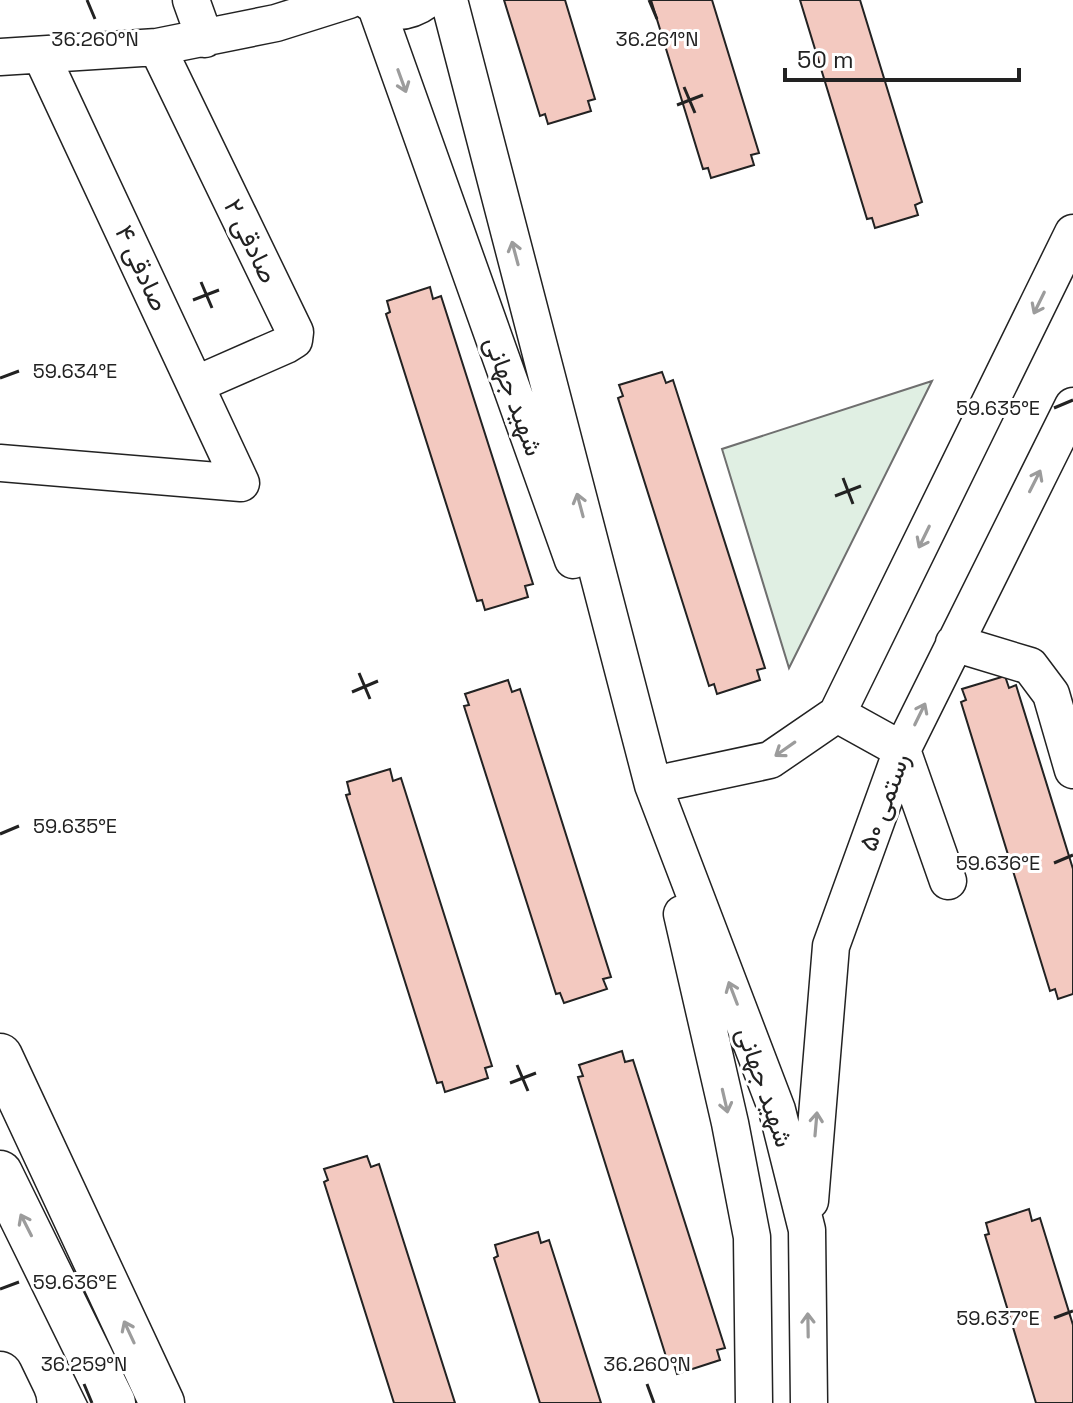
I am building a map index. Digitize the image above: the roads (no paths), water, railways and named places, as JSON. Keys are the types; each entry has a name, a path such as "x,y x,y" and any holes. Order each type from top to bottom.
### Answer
{"main road":[{"path":"0,1056 162,1403"},
{"path":"0,1173 113,1403"},
{"path":"0,1374 14,1403"}],"street":[{"path":"191,0 205,39"},
{"path":"1,55 157,47 364,2 393,12 410,10 427,0"},
{"name":"شهید جهانی","path":"449,0 653,785 730,1123 752,1237 754,1403"},
{"name":"شهید جهانی","path":"364,2 653,785 777,1110 807,1230 809,1403"},
{"name":"صادقی ۲","path":"157,47 295,332 294,340 286,345 197,384"},
{"name":"صادقی ۴","path":"5,453 241,483 41,55"},
{"path":"653,785 770,760 837,714 1073,233"},
{"name":"رستمی ۵۰","path":"807,1230 831,946 902,750 1073,406"},
{"path":"954,643 1030,666 1051,694 1073,770"},
{"path":"837,714 902,750 948,881"}]}
